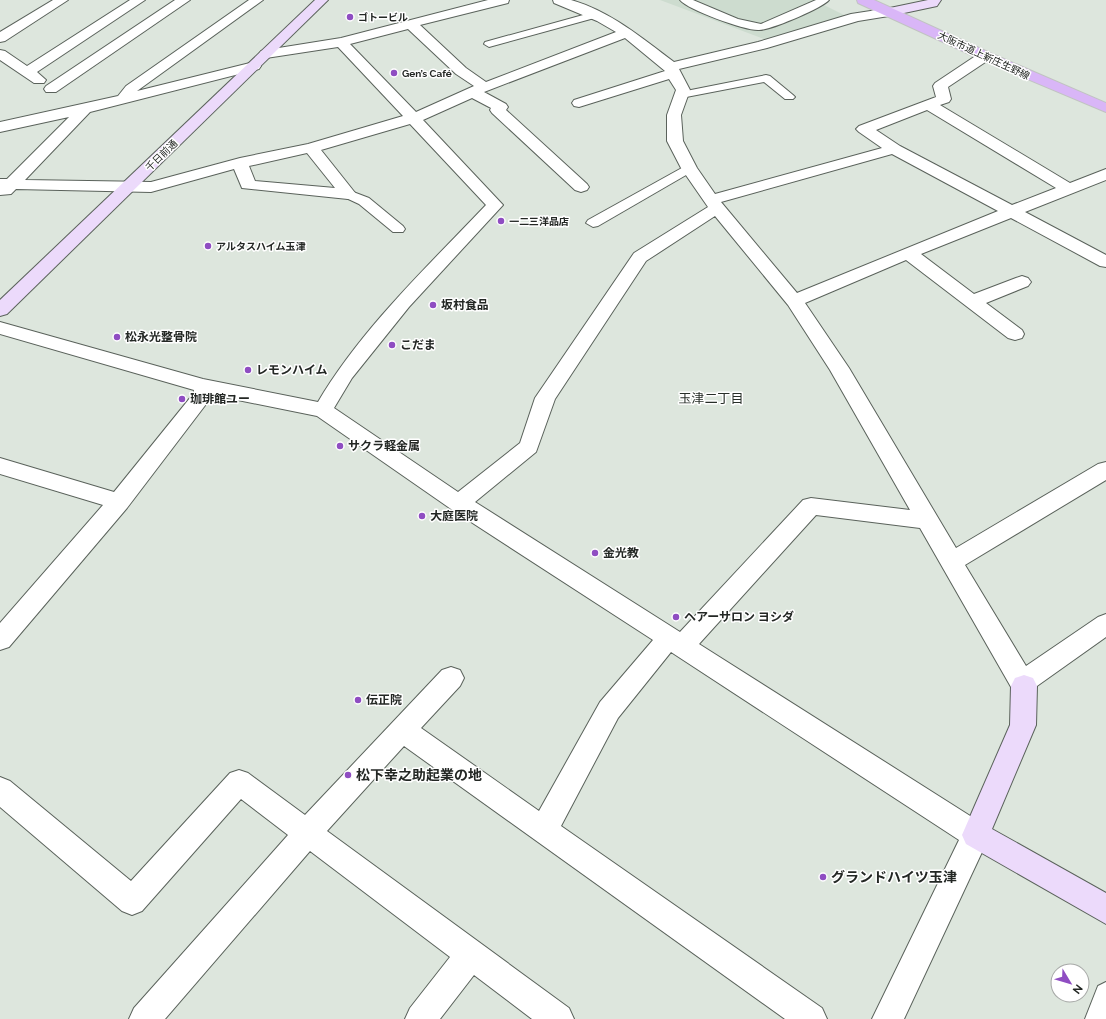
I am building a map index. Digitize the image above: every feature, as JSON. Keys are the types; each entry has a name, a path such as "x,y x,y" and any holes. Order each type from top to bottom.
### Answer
{"main road":[{"name":"千日前通","path":"0,310 322,0"},
{"name":"大阪市道上新庄生野線","path":"863,0 985,56 1106,108"},
{"path":"890,12 932,3 935,0"},
{"path":"1024,686 1023,725 976,835 1106,909"}],"street":[{"path":"0,38 62,0"},
{"path":"27,72 140,0 178,4"},
{"path":"122,100 131,89 257,0"},
{"path":"266,54 341,42 412,25 503,0"},
{"path":"559,0 594,15 627,34 672,70 683,90 674,115 675,141 689,168 715,204 794,301 839,368 1024,686"},
{"path":"51,88 178,4"},
{"path":"579,103 672,70 856,17 890,12"},
{"path":"412,25 478,89 501,106 497,110 581,187"},
{"path":"6,184 151,187 240,163 311,148 414,118 478,89 627,34"},
{"path":"323,410 344,374 403,303 495,205 341,42"},
{"path":"0,54 82,109"},
{"path":"985,56 940,86 944,99 929,106 864,129 894,149 1106,262"},
{"path":"0,128 122,100 254,66"},
{"path":"929,106 1069,189"},
{"path":"0,196 6,184 82,109"},
{"path":"311,148 348,194"},
{"path":"459,503 529,447 545,398 640,257 715,204 894,149"},
{"path":"240,163 248,185 348,194"},
{"path":"794,301 908,253 1106,174"},
{"path":"908,253 1015,334"},
{"path":"972,302 1022,282"},
{"path":"0,328 203,386 323,410 459,503 976,835 888,1019"},
{"path":"0,640 119,502 204,394 203,386"},
{"path":"0,466 119,502"},
{"path":"951,562 1106,470"},
{"path":"544,830 609,710 811,506 927,520"},
{"path":"1024,686 1028,678 1102,632"},
{"path":"146,1019 308,832 451,678"},
{"path":"402,730 810,1019"},
{"path":"0,790 132,901 239,782 558,1019"},
{"path":"421,1019 471,954"}],"lane":[{"path":"685,0 743,25 760,27 792,15 824,0"},
{"path":"489,44 594,15"},
{"path":"681,96 766,78 789,97"},
{"path":"593,223 689,168"},
{"path":"348,194 364,201 398,229"},
{"path":"1097,1019 1106,994"}],"shaded area":[{"path":"660,0 814,0 846,16 767,40"}],"place":[{"name":"ゴトービル","path":"350,17"},
{"name":"Gen’s Café","path":"394,73"},
{"name":"一二三洋品店","path":"501,221"},
{"name":"アルタスハイム玉津","path":"208,246"},
{"name":"坂村食品","path":"433,305"},
{"name":"松永光整骨院","path":"117,337"},
{"name":"こだま","path":"392,345"},
{"name":"レモンハイム","path":"248,370"},
{"name":"珈琲館ユー","path":"182,399"},
{"name":"サクラ軽金属","path":"340,446"},
{"name":"大庭医院","path":"422,516"},
{"name":"金光教","path":"595,553"},
{"name":"ヘアーサロン ヨシダ","path":"676,617"},
{"name":"伝正院","path":"358,700"},
{"name":"松下幸之助起業の地","path":"348,775"},
{"name":"グランドハイツ玉津","path":"823,877"}],"district":[{"name":"玉津二丁目","path":"711,398"}]}
